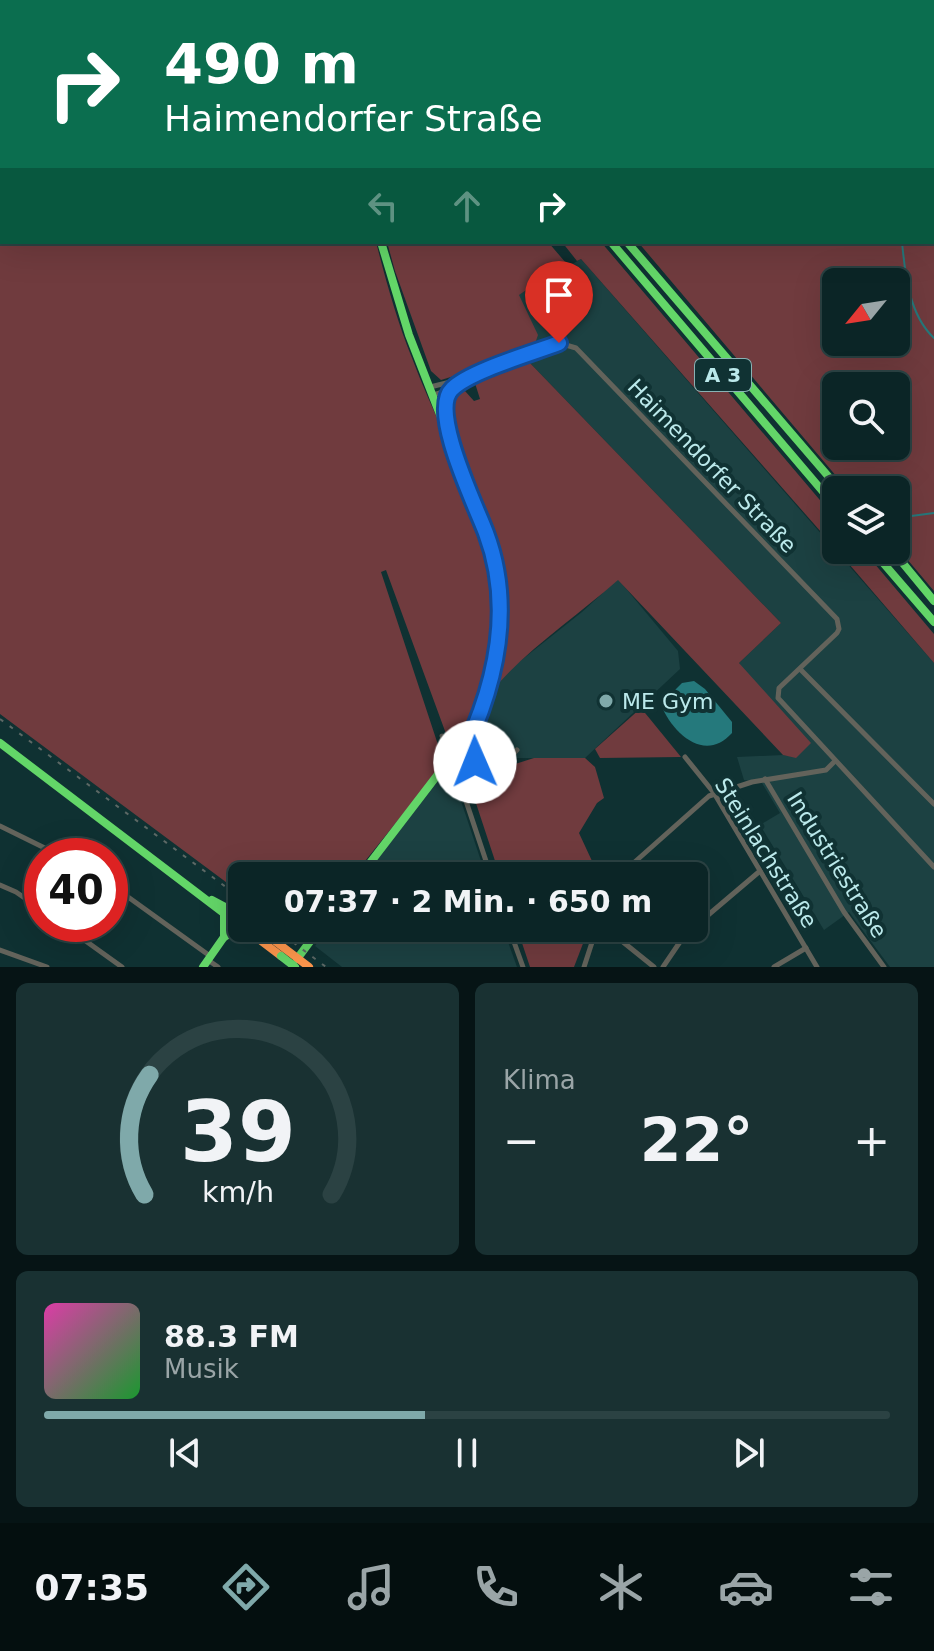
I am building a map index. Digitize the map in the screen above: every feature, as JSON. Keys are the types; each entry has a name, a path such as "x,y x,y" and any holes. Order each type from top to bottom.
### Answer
{"main road":[{"path":"382,244 395,294 488,538 500,596 496,658 477,723 462,747 449,755 449,766 457,774 467,773 475,762 473,753 462,747"},
{"name":"A 3","path":"613,244 822,491"},
{"name":"A 3","path":"629,244 828,476"},
{"path":"449,435 445,407 451,389"},
{"path":"884,564 934,622"},
{"path":"904,564 934,601"},
{"path":"0,743 228,917"},
{"path":"371,862 439,773 449,766"},
{"path":"197,892 228,909"},
{"path":"207,961 224,937 224,914"},
{"path":"224,937 228,935"},
{"path":"262,942 294,964 309,967"},
{"path":"272,942 294,964"},
{"path":"294,964 310,942"}],"street":[{"name":"Haimendorfer Straße","path":"432,391 559,343 576,348 837,619 837,633 779,688 778,698 934,867"},
{"name":"Haimendorfer Straße","path":"432,391 451,389 471,377"},
{"path":"800,669 934,804"},
{"path":"449,755 442,736 462,747"},
{"path":"475,762 494,763 508,758 517,750"},
{"name":"Steinlachstraße","path":"685,757 714,793 817,967"},
{"path":"635,862 714,793 765,779 826,770 835,761"},
{"path":"463,789 467,773"},
{"path":"457,774 486,862"},
{"name":"Industriestraße","path":"765,779 844,912 884,967"},
{"path":"0,826 24,838"},
{"path":"708,916 760,871"},
{"path":"0,885 24,898"},
{"path":"128,898 218,967"},
{"path":"88,942 122,967"},
{"path":"514,942 523,967"},
{"path":"584,967 592,942"},
{"path":"623,942 654,967"},
{"path":"663,967 680,942"},
{"path":"774,967 806,948"},
{"path":"0,950 47,967"}],"shaded area":[{"path":"0,244 377,244 407,344 468,490 490,559 496,593 497,629 490,671 460,738 449,742 386,570 381,572 444,763 364,862 228,862 228,884 0,714"},
{"path":"388,244 550,244 566,263 519,295 538,335 532,352 441,380 431,371"},
{"path":"564,244 603,244 822,502 822,533 581,259 577,261"},
{"path":"640,244 934,244 934,591 910,563 910,476 836,476 823,460 910,460 910,372 822,372 822,459"},
{"path":"581,259 822,535 822,564 847,564 934,663 934,967 890,967 849,912 824,930 760,825 780,813 762,783 744,780 737,757 796,757 739,663 781,623 529,362 532,352 518,295"},
{"path":"529,362 781,623 739,663 811,743 796,758 783,755 618,580 536,647 491,692 503,637 503,581 496,545 454,429 452,397 465,391 474,401 480,399 474,380"},
{"path":"849,564 875,564 934,634 934,663"},
{"path":"618,579 678,651 680,669 585,758 483,758 474,742 491,692 509,670"},
{"path":"641,708 681,757 600,758 595,749"},
{"path":"534,758 585,758 595,767 604,798 597,803 579,833 592,862 495,862 468,779"},
{"path":"443,775 451,778 481,862 374,862"},
{"path":"318,942 508,942 517,967 342,967 315,946"},
{"path":"522,942 584,942 574,967 530,967"}],"water":[{"path":"694,681 705,689 732,722 732,733 722,742 701,745 691,741 666,716 661,705 663,702 682,683"}],"waterway":[{"path":"902,244 914,306 934,338"},
{"path":"910,516 934,513"}],"railway":[{"path":"0,719 228,889"},
{"path":"293,942 326,967"}],"traffic: fast":[{"path":"382,244 409,335 488,538 493,566 497,593 495,644 485,695 466,747"},
{"path":"613,244 822,491"},
{"path":"629,244 828,476"},
{"path":"884,564 934,622"},
{"path":"904,564 934,601"},
{"path":"0,743 228,916"},
{"path":"371,862 439,773 449,766"},
{"path":"212,900 228,909"},
{"path":"224,914 224,937"},
{"path":"203,967 228,935"},
{"path":"297,959 310,942"},
{"path":"281,956 295,967"}],"traffic: slow":[{"path":"447,425 446,398 451,389"},
{"path":"461,746 471,750 475,760 471,770 461,774 451,770 447,760 451,750 461,746"},
{"path":"262,942 281,956"},
{"path":"276,942 309,967"}],"place":[{"name":"ME Gym","path":"606,701"}],"route":[{"path":"475,762 473,753 466,747 477,723 496,658 500,596 488,538 449,435 446,398 451,389 471,377 559,343"}]}
